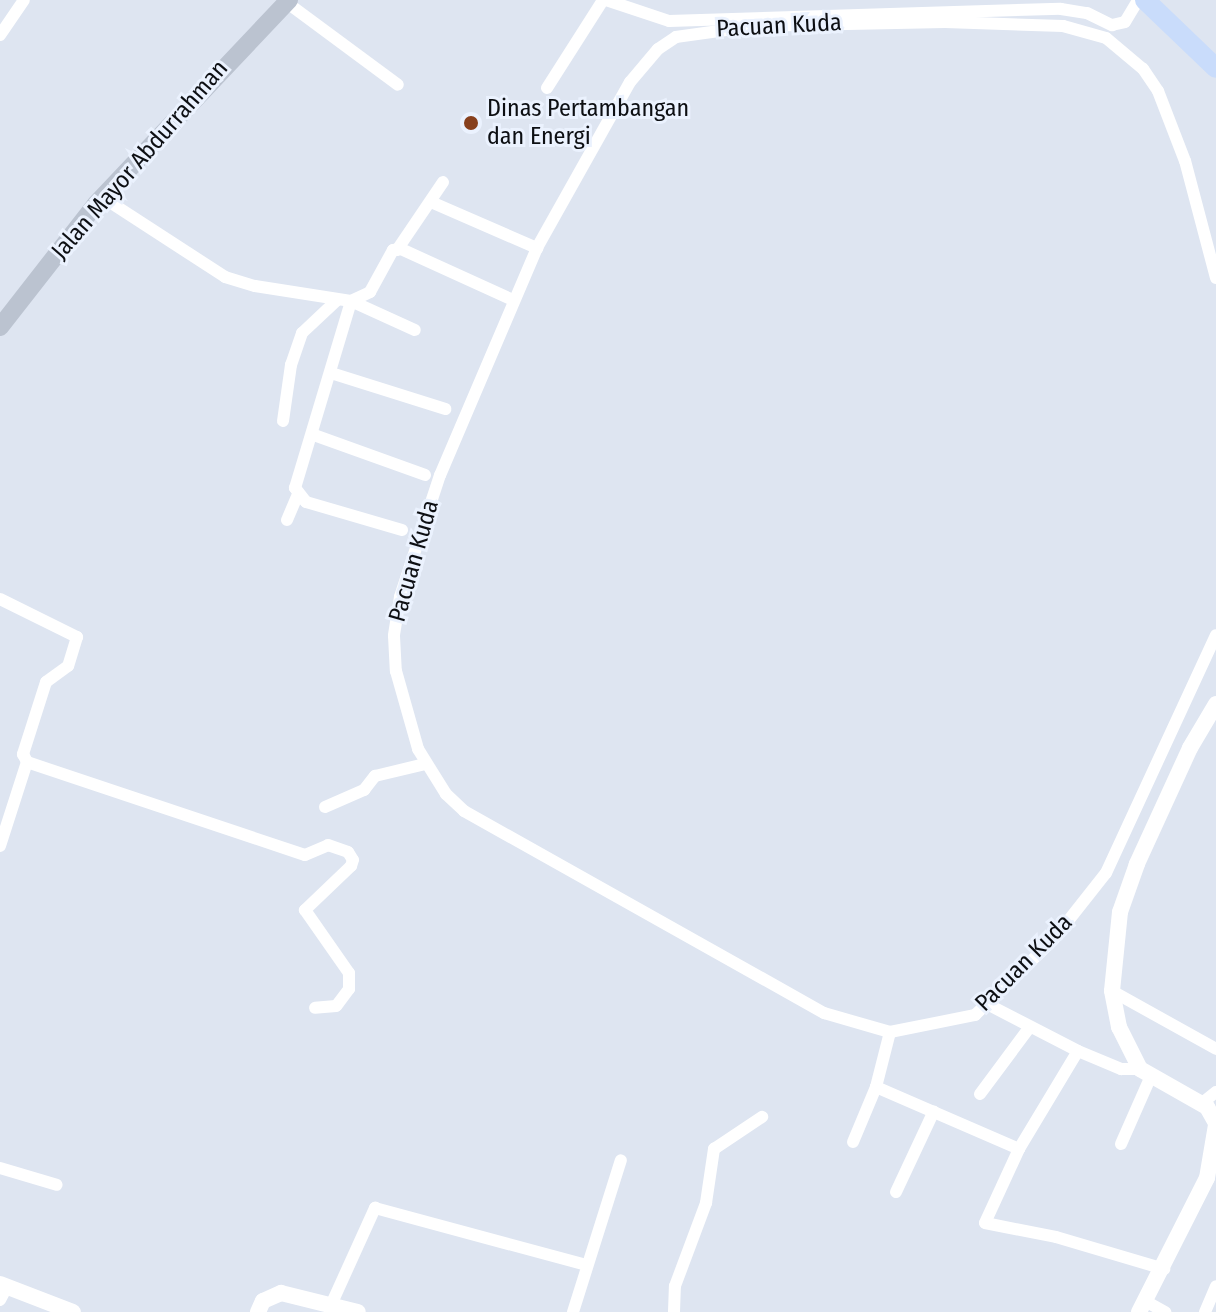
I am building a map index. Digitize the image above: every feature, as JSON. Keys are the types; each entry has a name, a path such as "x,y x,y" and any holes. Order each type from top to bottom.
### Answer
{"main road":[{"path":"1145,0 1216,68"},
{"name":"Jalan Mayor Abdurrahman","path":"0,327 102,197 288,1"}],"street":[{"path":"0,35 24,0"},
{"path":"547,88 605,0 669,21 1061,9 1087,13 1112,25 1125,22 1138,0"},
{"path":"288,1 398,85"},
{"name":"Pacuan Kuda","path":"1216,278 1185,161 1158,91 1143,69 1106,38 1036,24 769,26 702,30 676,37 658,49 630,82 537,248 440,475 400,597 394,636 396,671 425,764 464,811 824,1013 890,1032 956,1021 989,1005 1053,940 1106,873 1216,635"},
{"path":"287,520 297,496 295,488 314,435 351,301 370,292 443,182"},
{"path":"102,197 225,277 336,301 351,301 415,330"},
{"path":"431,202 537,248"},
{"path":"397,250 513,300"},
{"path":"283,421 291,365 302,333 336,301"},
{"path":"331,373 445,409"},
{"path":"314,435 425,475"},
{"path":"297,496 402,530"},
{"path":"0,599 77,637 68,666 46,682 23,754 27,762 0,846"},
{"path":"1146,1072 1119,1027 1112,991 1120,912 1137,864 1190,748 1216,704"},
{"path":"27,762 305,855 328,845 348,852 353,860 351,866 305,910 349,973 349,989 336,1006 315,1008"},
{"path":"325,807 364,790 375,776 425,764"},
{"path":"1112,991 1216,1049"},
{"path":"989,1005 1078,1051 1121,1069 1146,1072 1201,1104 1216,1124 1207,1178 1143,1307 1165,1312"},
{"path":"980,1094 1029,1028"},
{"path":"853,1142 876,1087 890,1032"},
{"path":"1078,1051 993,1196 984,1217 987,1226 1022,1229 1164,1269"},
{"path":"1121,1144 1146,1072"},
{"path":"876,1087 1019,1149"},
{"path":"1201,1104 1216,1092"},
{"path":"896,1192 934,1111"},
{"path":"674,1312 675,1286 706,1203 714,1149 762,1117"},
{"path":"573,1312 621,1160"},
{"path":"0,1168 57,1185"},
{"path":"336,1308 375,1208 586,1265"},
{"path":"1205,1312 1216,1286"},
{"path":"2,1290 73,1312"},
{"path":"258,1312 263,1301 281,1293 358,1312"}],"place":[{"name":"Dinas Pertambangan dan Energi","path":"471,123"}]}
